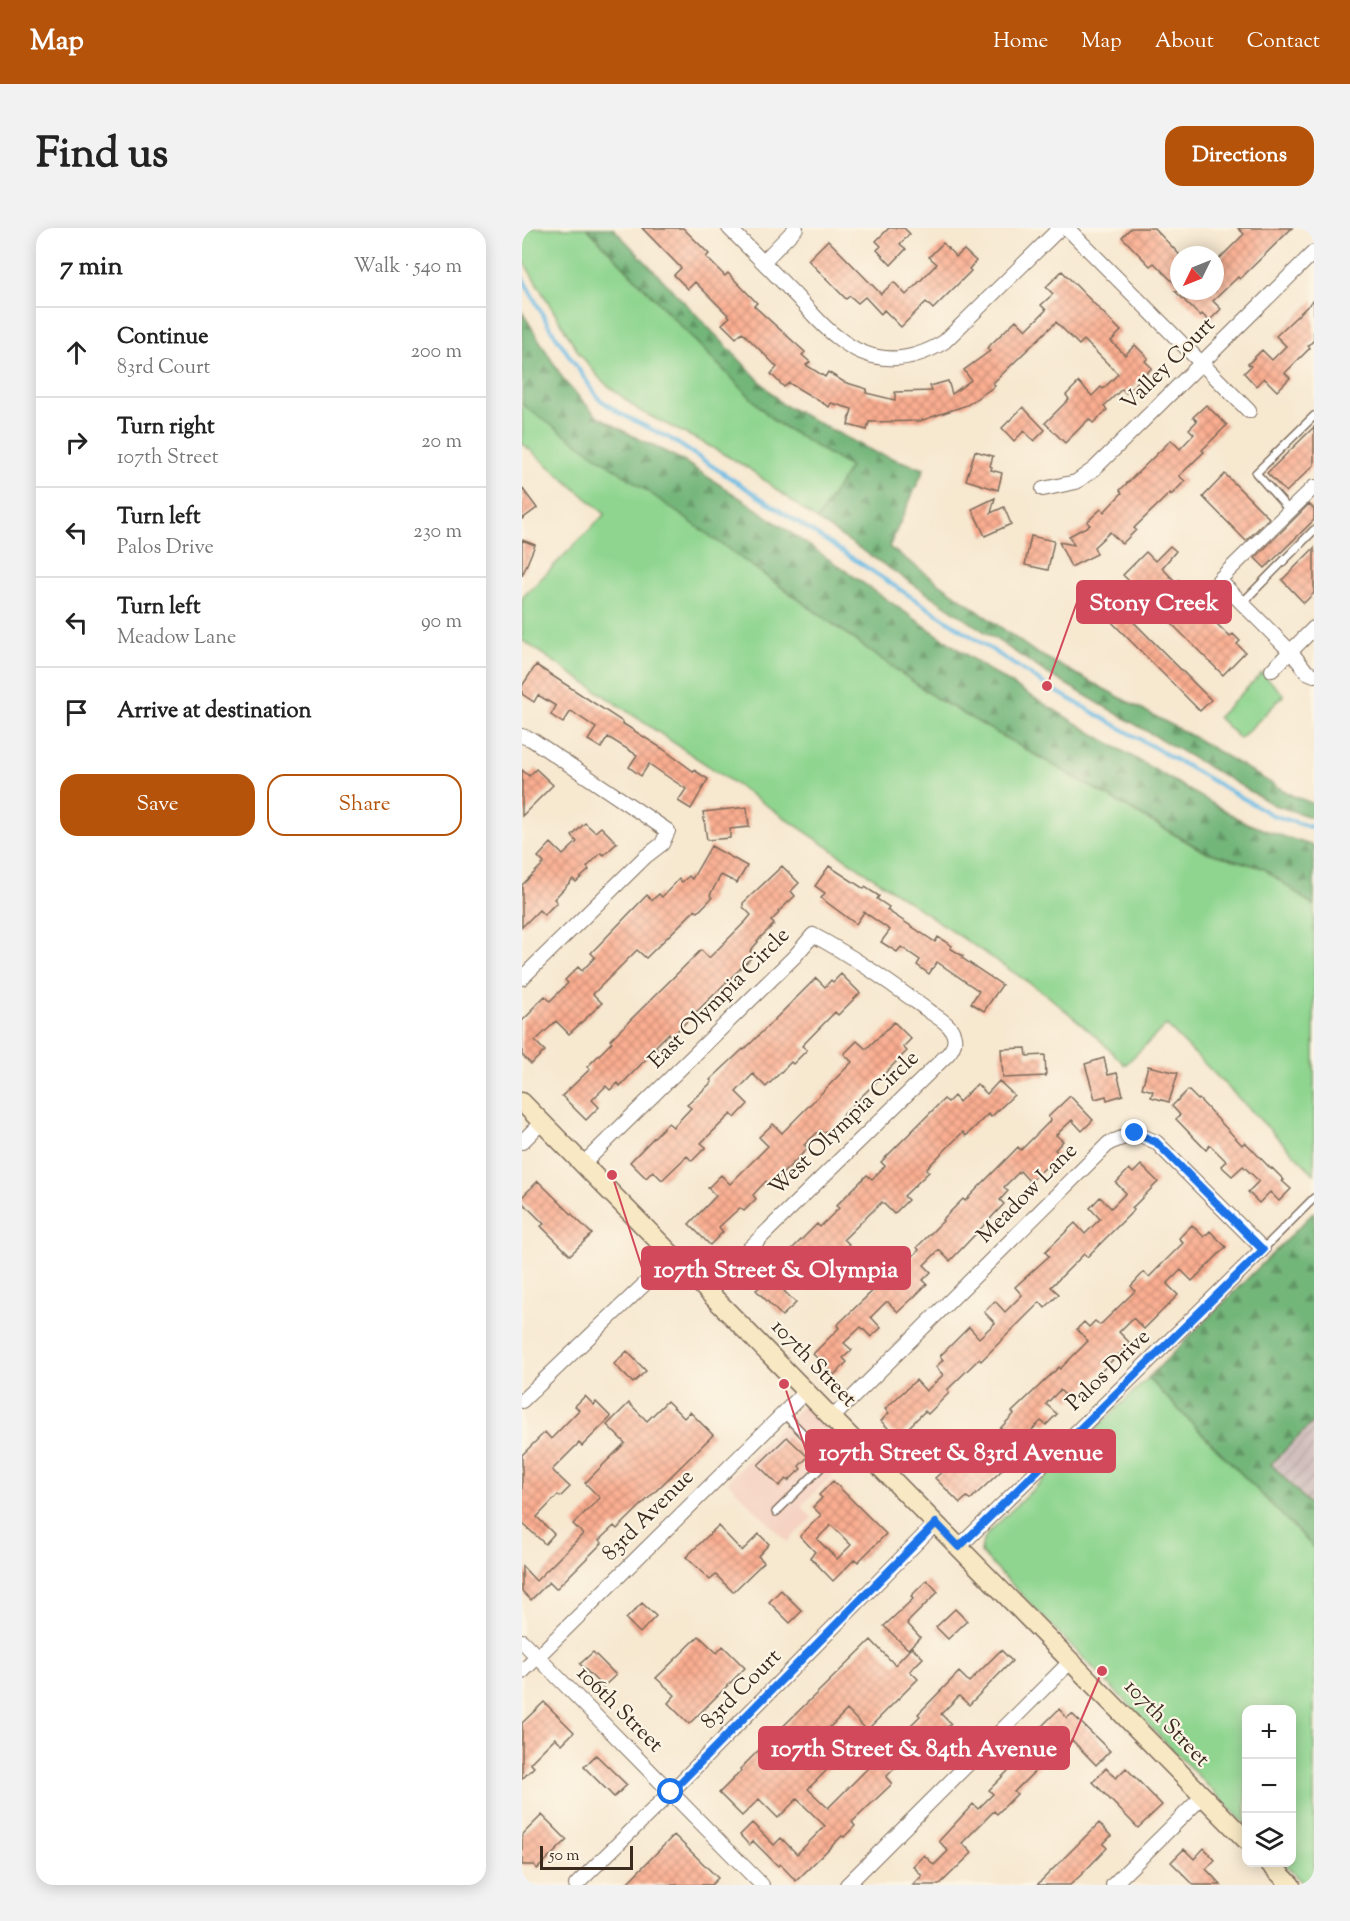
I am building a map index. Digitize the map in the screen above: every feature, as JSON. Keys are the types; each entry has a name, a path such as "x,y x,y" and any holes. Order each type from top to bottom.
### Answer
{"street":[{"path":"729,228 835,336 844,343 873,356 886,359 901,359 923,353 944,342 1060,228"},
{"path":"763,262 796,228"},
{"path":"1067,228 1249,411"},
{"name":"Valley Court","path":"1043,489 1076,482 1094,469 1314,252"},
{"path":"1314,487 1219,580 1308,672 1314,675"},
{"path":"1272,670 1314,628"},
{"path":"522,736 531,739 668,831 662,844 645,857 522,978"},
{"name":"East Olympia Circle","path":"584,1164 795,956 813,935 835,946 900,990"},
{"name":"West Olympia Circle","path":"707,1290 953,1047 955,1039 950,1027 900,990"},
{"name":"107th Street","path":"522,1102 1242,1836"},
{"path":"522,1142 542,1122"},
{"name":"Meadow Lane","path":"832,1418 1109,1143 1135,1133 1156,1142 1263,1250"},
{"name":"Palos Drive","path":"959,1547 1263,1250"},
{"path":"522,1401 674,1256"},
{"name":"83rd Avenue","path":"522,1672 806,1391"},
{"name":"83rd Court","path":"576,1885 936,1523"},
{"name":"106th Street","path":"522,1641 762,1885"},
{"path":"847,1885 1071,1661"},
{"path":"1113,1885 1203,1796"},
{"path":"1272,1867 1291,1885"}],"lane":[{"path":"1290,511 1256,473 1314,416"},
{"path":"1242,603 1314,530"},
{"path":"1263,1250 1314,1198"},
{"path":"783,1413 829,1460"},
{"path":"776,1512 852,1438"}],"shaded area":[{"path":"807,1401 856,1452 801,1506 812,1518 787,1542 727,1481"},
{"path":"1314,1421 1314,1509 1271,1464"}],"green space":[{"path":"522,228 587,228 774,421 850,467 817,520 748,468 640,411 601,380 579,353 522,259"},
{"path":"587,228 613,228 782,404 874,452 924,469 889,547 1035,652 1192,736 1291,795 1314,804 1314,818 1274,805 1045,672 817,520 850,467 774,421"},
{"path":"522,312 565,382 596,415 680,459 748,503 987,669 1097,736 1244,822 1314,846 1314,906 1263,868 1204,851 936,698 660,500 531,411 522,404"},
{"path":"522,404 936,698 1203,851 1263,868 1314,906 1314,1174 1166,1025 1125,1065 1097,1037 1047,995 522,640 522,598 605,514 522,443"},
{"path":"1262,673 1284,695 1240,739 1218,717"},
{"path":"1314,1212 1314,1421 1271,1464 1314,1509 1314,1548 1148,1378"},
{"path":"1148,1378 1314,1548 1314,1885 1305,1885 1287,1867 1296,1867 1296,1705 1242,1705 1242,1821 981,1553 987,1534"}],"building":[{"path":"642,228 683,228 709,254 706,257 725,276 728,273 757,303 754,306 805,352 802,355 810,362 806,365 825,377 828,372 844,382 867,389 866,393 895,400 895,392 932,391 930,386 948,381 952,394 971,380 964,370 990,351 987,348 1016,320 1026,330 1046,310 1041,305 1053,294 1046,287 1062,271 1121,331 1111,341 1125,355 1135,345 1148,358 1145,361 1152,368 1126,393 1122,389 1104,406 1107,410 1093,423 1089,419 1065,443 1045,423 1069,399 1066,395 1079,382 1092,396 1118,374 1084,340 1079,345 1056,322 993,383 995,386 967,405 920,421 869,422 867,430 848,425 852,409 831,403 829,407 789,383 784,387 771,374 777,367 742,332 736,338 722,324 730,317 695,282 688,289 674,275 681,268"},
{"path":"889,228 904,228 910,234 900,244 906,249 891,265 877,250 881,246 876,241"},
{"path":"1131,228 1154,228 1171,246 1170,279 1154,263 1150,266 1122,237"},
{"path":"1238,228 1292,228 1240,279 1238,277 1224,290 1224,254 1244,234"},
{"path":"828,240 881,294 894,282 906,295 937,264 929,257 943,243 956,257 964,250 976,261 969,269 971,271 933,309 926,302 901,327 884,310 881,314 865,297 858,303 850,296 846,299 808,260"},
{"path":"1184,300 1214,300 1221,309 1209,321 1202,314 1200,316"},
{"path":"1314,300 1314,340 1308,346 1310,348 1285,373 1290,378 1277,391 1264,378 1256,386 1244,373 1251,366 1248,364 1262,350 1272,360 1286,346 1276,336"},
{"path":"1206,405 1227,425 1179,476 1185,481 1134,528 1136,530 1122,544 1110,532 1094,547 1097,554 1071,567 1059,542 1074,545 1069,536 1090,525 1087,522 1101,509 1104,512 1122,493 1120,490 1171,440 1180,449 1194,434 1189,429 1197,421 1193,417"},
{"path":"1023,407 1045,430 1034,441 1024,431 1014,441 1002,428"},
{"path":"1314,427 1314,465 1286,492 1267,473"},
{"path":"975,451 993,456 991,470 1002,473 998,490 966,480"},
{"path":"1225,474 1269,518 1246,541 1203,497"},
{"path":"522,488 537,508 522,519"},
{"path":"995,498 991,513 1004,507 1011,524 985,536 972,509"},
{"path":"1309,504 1314,509 1314,520 1265,568 1255,558"},
{"path":"1031,536 1054,541 1048,570 1025,565"},
{"path":"522,540 535,545 522,576"},
{"path":"1170,546 1176,551 1162,568 1177,583 1179,580 1186,587 1183,590 1199,606 1209,615 1224,600 1229,605 1215,622 1230,637 1233,634 1240,641 1237,644 1245,652 1223,675 1123,575 1146,552 1155,561"},
{"path":"1314,548 1314,593 1304,603 1282,580"},
{"path":"1100,588 1211,700 1200,711 1089,599"},
{"path":"536,665 708,779 691,809 678,801 686,789 649,764 641,776 629,767 637,755 608,737 601,748 588,740 596,728 571,711 563,723 551,715 556,706 538,695 534,702 522,694 522,686"},
{"path":"536,769 553,785 522,816 522,770 529,776"},
{"path":"747,807 749,827 730,829 730,838 707,840 703,812"},
{"path":"585,823 595,832 601,827 617,843 604,855 601,853 587,867 589,870 576,882 573,879 554,899 557,902 544,915 539,910 522,927 522,885 544,863 538,857 551,843 563,855 577,842 572,836"},
{"path":"711,846 747,866 737,883 721,875 710,895 712,898 698,912 695,910 646,958 637,950 593,994 602,1003 569,1034 556,1021 535,1041 545,1051 531,1064 522,1055 522,1021 531,1010 545,996 550,1001 568,983 565,980 578,967 582,971 595,957 591,953 647,895 652,900 659,894 662,897 679,879 682,882 689,876 692,879"},
{"path":"782,866 799,883 791,891 795,896 778,912 771,921 774,924 750,951 754,955 672,1036 669,1033 620,1086 618,1083 610,1090 606,1086 592,1100 599,1107 586,1120 562,1096 590,1069 587,1067 612,1042 610,1040 701,950 709,958 746,921 751,915 743,907 743,903"},
{"path":"829,866 879,896 877,899 889,907 887,910 935,942 938,937 952,946 950,948 963,956 962,958 1002,985 984,1011 971,1003 979,991 937,962 929,974 917,965 920,960 901,947 897,952 881,942 890,930 864,912 856,924 821,898 825,893 815,886"},
{"path":"841,974 860,993 838,1015 835,1012 802,1046 807,1050 793,1064 791,1062 766,1087 753,1074 736,1092 748,1104 735,1118 731,1114 701,1143 706,1147 692,1161 687,1156 662,1180 653,1171 646,1178 630,1162 668,1123 673,1127 691,1108 687,1105 712,1082 710,1080 744,1050 816,978 825,987"},
{"path":"894,1022 911,1039 903,1047 907,1051 824,1134 820,1130 804,1145 808,1148 771,1185 766,1181 753,1195 756,1199 744,1211 740,1208 719,1227 723,1232 710,1245 689,1224 716,1196 708,1188 721,1175 730,1184 768,1146 759,1137 773,1124 782,1133 852,1062 844,1054 857,1041 866,1049"},
{"path":"1026,1048 1027,1056 1045,1055 1046,1076 1003,1078 1001,1049"},
{"path":"1104,1058 1108,1075 1117,1073 1123,1095 1107,1100 1106,1096 1095,1099 1085,1064"},
{"path":"1148,1066 1178,1073 1169,1102 1151,1097 1153,1091 1142,1088"},
{"path":"999,1081 1014,1095 991,1117 988,1114 966,1136 963,1132 926,1169 929,1172 904,1196 908,1200 894,1214 882,1202 844,1239 849,1244 824,1268 828,1272 814,1285 802,1273 784,1291 796,1303 782,1316 756,1290 763,1284 760,1281 817,1224 820,1227 839,1208 836,1206 867,1175 872,1179 885,1166 881,1162 944,1099 948,1102 954,1096 959,1102 977,1084 987,1094"},
{"path":"1188,1090 1242,1145 1245,1142 1284,1180 1282,1181 1291,1189 1279,1201 1270,1192 1259,1203 1248,1192 1259,1181 1243,1166 1232,1176 1221,1166 1226,1161 1210,1145 1206,1150 1176,1119 1180,1115 1172,1106"},
{"path":"1070,1096 1093,1120 1082,1131 1072,1120 1056,1135 1063,1141 1055,1150 1059,1154 1046,1167 1030,1182 1020,1171 1004,1187 1008,1191 1000,1200 1004,1204 950,1261 939,1250 924,1265 931,1272 923,1280 927,1284 914,1297 898,1312 886,1302 871,1317 881,1328 871,1337 861,1327 844,1343 852,1350 843,1358 847,1362 834,1375 813,1354 839,1328 837,1325 885,1279 887,1282 919,1250 917,1247 942,1220 963,1199 965,1201 1018,1147 1021,1150 1051,1120 1048,1117"},
{"path":"1141,1165 1158,1182 1132,1208 1134,1210 1087,1257 1084,1254 1051,1287 1059,1294 1045,1308 1040,1302 981,1361 979,1359 947,1390 949,1393 928,1414 925,1411 898,1438 881,1421 889,1413 885,1409 916,1380 926,1391 943,1375 936,1367 943,1360 940,1356 969,1327 979,1338 995,1323 984,1312 995,1301 1005,1312 1022,1295 1015,1287 1049,1256 1045,1252 1075,1223 1085,1234 1100,1219 1090,1208 1100,1197 1111,1208 1126,1193 1116,1183 1129,1169 1133,1173"},
{"path":"538,1181 592,1234 570,1255 541,1226 544,1224 522,1202 522,1197"},
{"path":"1192,1225 1204,1237 1210,1231 1226,1247 1192,1281 1181,1270 1167,1284 1178,1295 1144,1329 1133,1318 1119,1332 1130,1343 1071,1401 1060,1390 1046,1404 1057,1414 1046,1425 1041,1421 1020,1442 1024,1446 999,1473 970,1500 967,1497 960,1503 935,1478 949,1465 954,1470 986,1439 988,1441 1014,1414 1012,1412 1088,1341 1077,1329 1084,1322 1089,1327 1095,1321 1100,1325 1135,1291 1131,1286 1144,1272 1149,1277 1183,1243 1179,1238"},
{"path":"627,1351 646,1371 633,1383 614,1364"},
{"path":"585,1396 594,1405 596,1402 611,1417 582,1446 579,1443 552,1470 570,1487 560,1497 558,1495 537,1517 554,1534 545,1544 522,1523 522,1455 545,1432 551,1439 579,1410 575,1406"},
{"path":"667,1401 684,1418 690,1412 713,1435 617,1529 614,1526 599,1540 602,1543 556,1589 549,1582 531,1600 522,1591 522,1566 536,1581 583,1534 573,1524 600,1498 585,1483 625,1443 607,1425 629,1403 647,1421"},
{"path":"787,1437 808,1457 799,1466 801,1469 779,1486 758,1465"},
{"path":"833,1481 886,1534 858,1562 855,1559 833,1581 810,1557 815,1552 800,1536 821,1515 813,1507 822,1498 819,1495","holes":["831,1525 851,1545 837,1559 817,1539"]},
{"path":"718,1526 742,1551 759,1534 769,1544 758,1556 764,1562 733,1592 716,1575 710,1580 686,1557"},
{"path":"927,1580 938,1592 907,1623 920,1637 908,1649 884,1626 913,1599 911,1596"},
{"path":"781,1590 802,1611 790,1623 769,1602"},
{"path":"642,1603 656,1616 640,1633 626,1619"},
{"path":"955,1609 967,1621 948,1639 936,1627"},
{"path":"699,1636 717,1653 723,1646 745,1668 689,1724 668,1703 675,1695 656,1678"},
{"path":"871,1640 895,1665 912,1647 923,1658 910,1671 918,1679 867,1730 847,1710 829,1728 849,1748 808,1789 828,1808 920,1716 918,1714 959,1672 969,1682 1001,1650 1012,1661 969,1705 959,1696 941,1714 951,1724 920,1755 914,1749 886,1777 892,1784 852,1822 855,1826 796,1881 753,1841 749,1845 740,1835 752,1823 774,1845 781,1838 797,1854 825,1826 797,1799 778,1818 759,1799 742,1816 719,1793 741,1771 740,1769"},
{"path":"593,1652 616,1675 603,1687 580,1664"},
{"path":"544,1702 574,1732 562,1744 555,1738 530,1763 534,1767 522,1779 522,1723"},
{"path":"1059,1709 1067,1718 1072,1714 1110,1751 1096,1765 1072,1740 1064,1748 1042,1726"},
{"path":"1027,1752 1040,1766 1014,1792 1017,1794 997,1814 994,1811 962,1843 972,1853 939,1885 913,1885 922,1876 913,1866 924,1855 934,1865 948,1851 939,1841 973,1804 978,1809 993,1794 989,1790"},
{"path":"596,1755 627,1785 614,1797 584,1767"},
{"path":"1106,1768 1116,1778 1126,1768 1162,1805 1138,1828 1093,1782"},
{"path":"542,1815 567,1840 537,1869 534,1865 522,1865 522,1835"},
{"path":"1099,1823 1111,1836 1103,1844 1107,1848 1081,1875 1070,1885 1037,1885"},
{"path":"674,1835 718,1878 711,1885 625,1885"},
{"path":"1204,1848 1215,1860 1206,1869 1221,1885 1194,1885 1171,1862 1184,1849 1194,1859"}],"waterway":[{"path":"522,277 549,326 598,398 621,414 671,439 1047,686 1272,815 1314,828"}],"place":[{"name":"Stony Creek","path":"1047,686"},
{"name":"107th Street & Olympia","path":"612,1175"},
{"name":"107th Street & 83rd Avenue","path":"784,1384"},
{"name":"107th Street & 84th Avenue","path":"1102,1671"}],"route":[{"path":"671,1792 936,1523 959,1547 1263,1250 1156,1142 1135,1133"}]}
